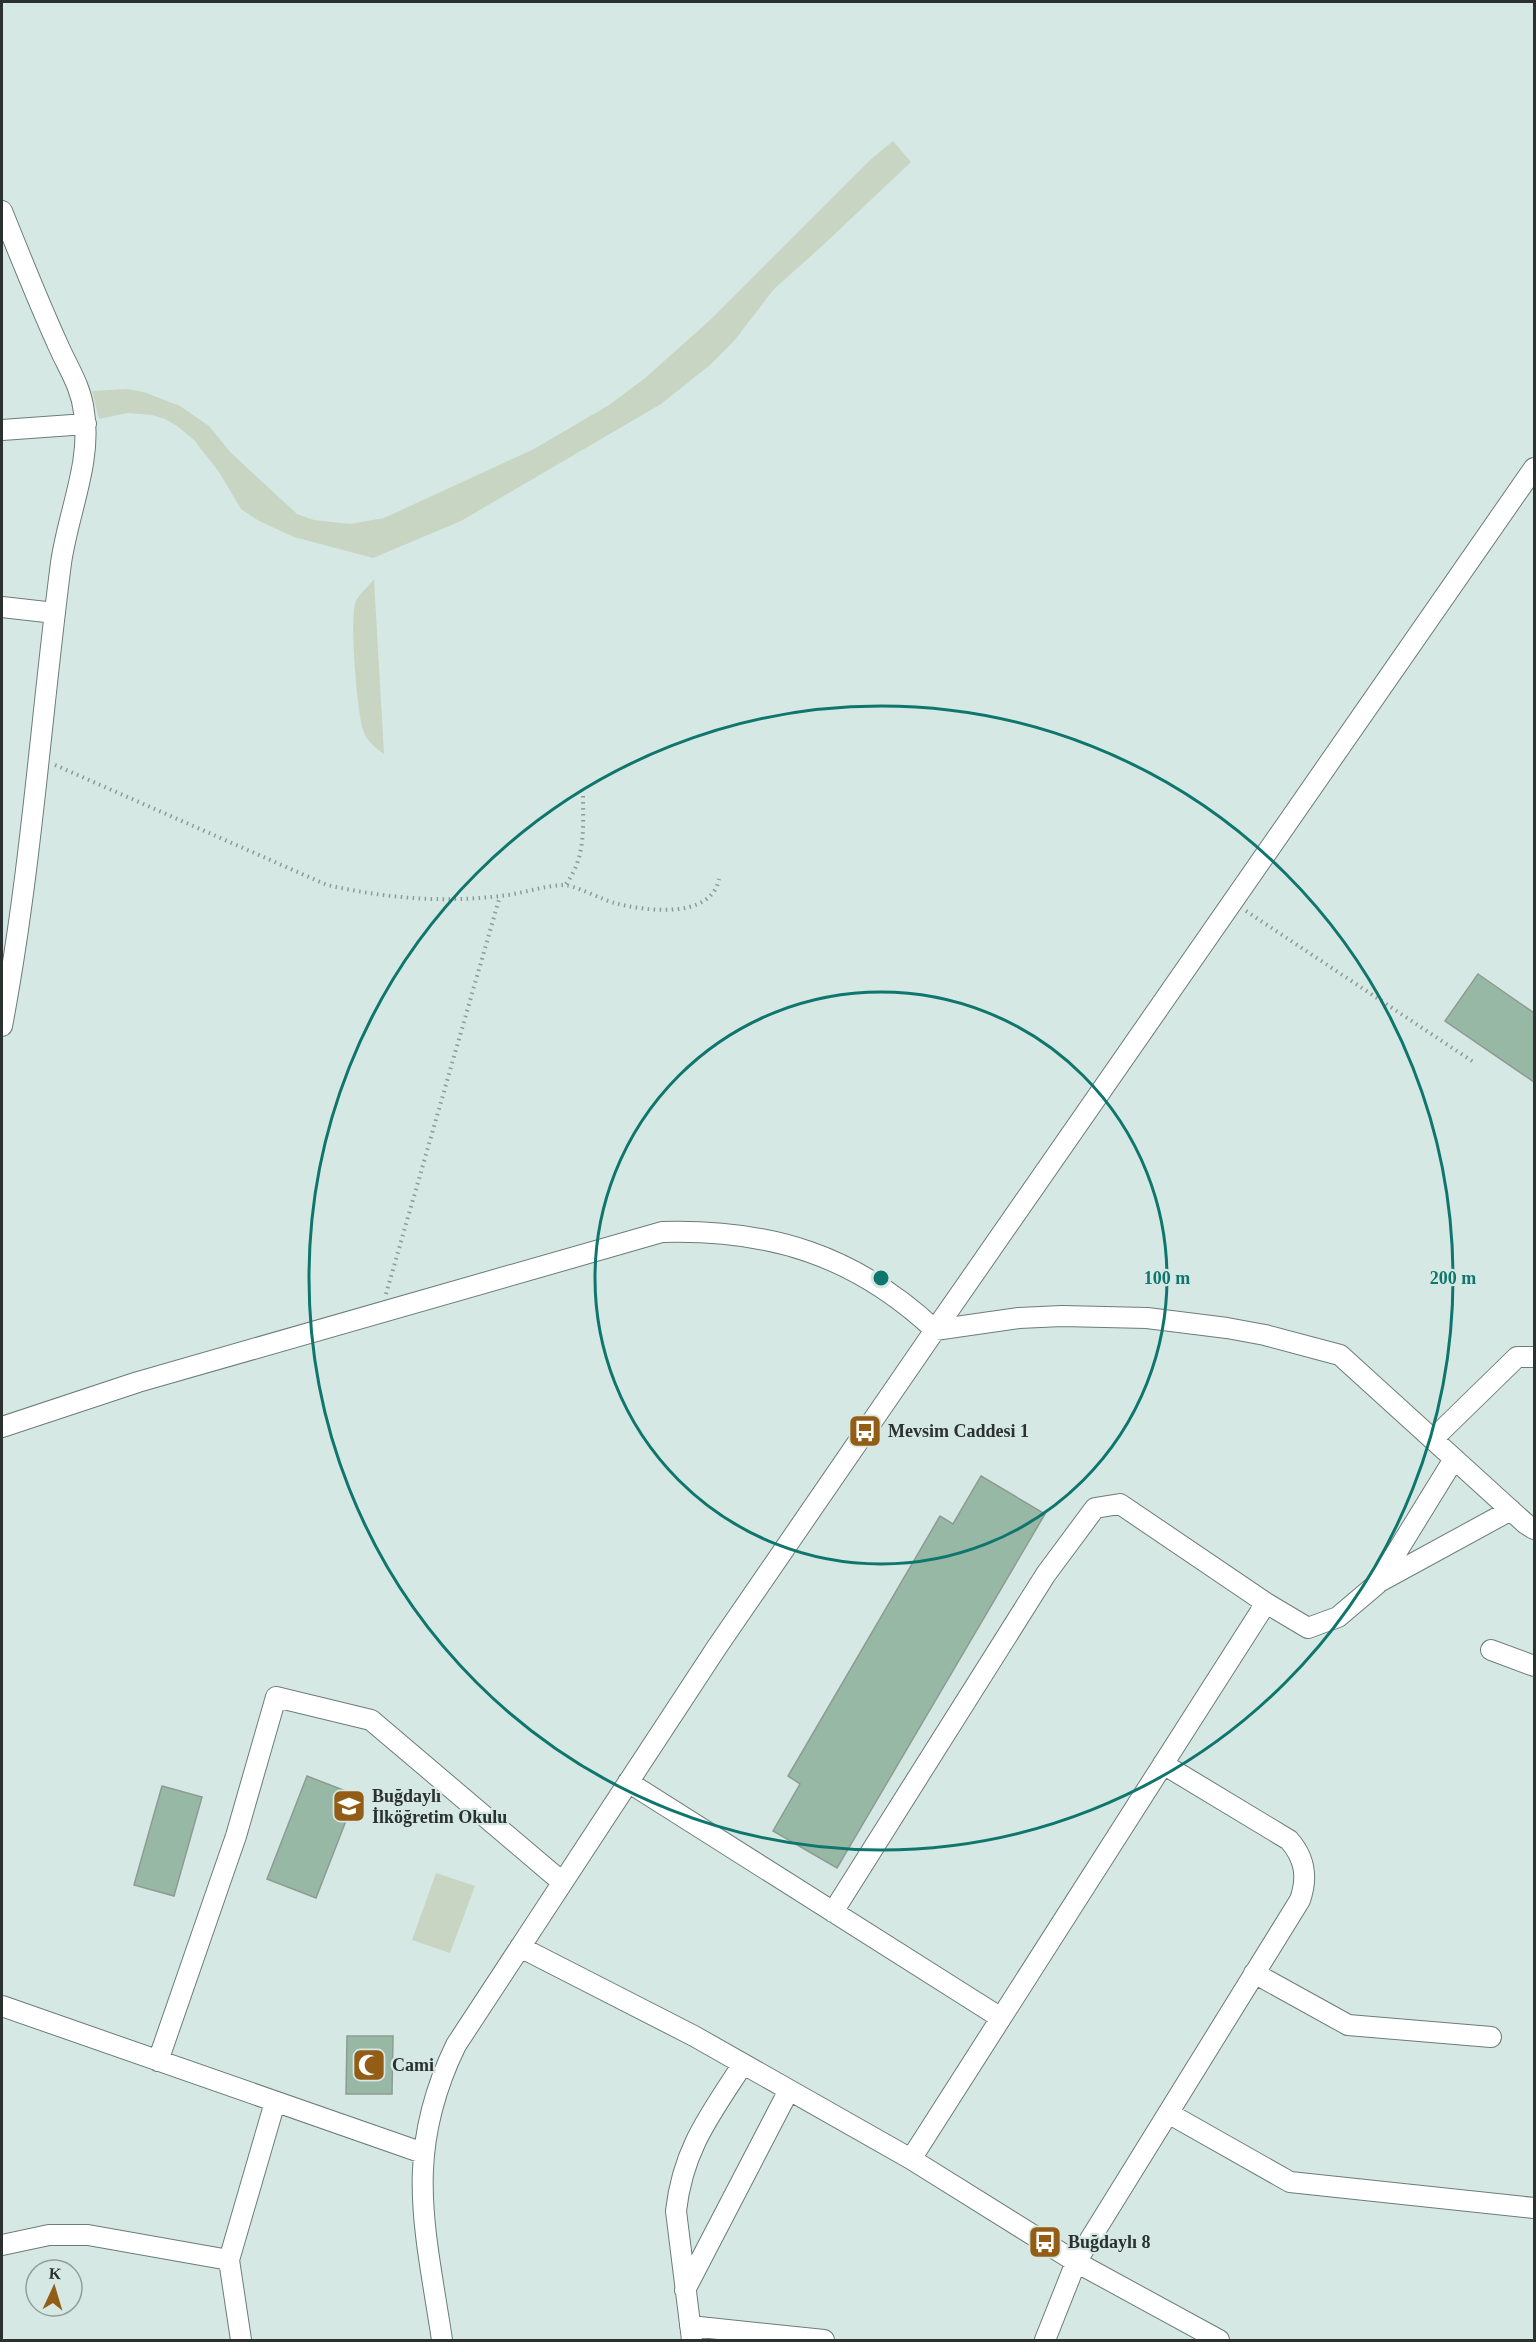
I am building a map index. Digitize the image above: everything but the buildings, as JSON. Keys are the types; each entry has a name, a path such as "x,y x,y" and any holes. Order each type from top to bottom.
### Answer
{"street":[{"path":"2,211 59,348 75,378 81,394 86,424 82,468 65,534 22,908 2,1026"},
{"path":"2,430 86,424"},
{"path":"442,2340 422,2211 423,2153 434,2097 444,2071 471,2021 717,1647 1534,468"},
{"path":"2,606 55,613"},
{"path":"2,1427 138,1382 662,1232 715,1232 768,1239 821,1255 862,1275 893,1294 935,1330 1019,1318 1104,1316 1189,1322 1265,1335 1340,1355 1534,1529"},
{"path":"1433,1439 1526,1357 1534,1343"},
{"path":"1377,1584 1454,1459"},
{"path":"833,1912 1046,1574 1095,1508 1120,1504 1308,1628 1338,1617 1377,1584 1511,1510"},
{"path":"911,2159 1266,1602"},
{"path":"1491,1650 1534,1666"},
{"path":"158,2061 236,1836 276,1697 370,1720 562,1882"},
{"path":"1045,2340 1076,2262 1300,1900 1305,1877 1301,1856 1289,1840 1163,1764"},
{"path":"628,1782 1001,2018"},
{"path":"520,1947 743,2064 911,2159 1076,2262 1220,2340"},
{"path":"1254,1973 1348,2025 1491,2037"},
{"path":"2,2006 423,2153"},
{"path":"743,2064 701,2128 683,2169 676,2211 691,2333 824,2340"},
{"path":"685,2290 789,2090"},
{"path":"241,2340 229,2260 275,2102"},
{"path":"1168,2113 1290,2182 1534,2208"},
{"path":"2,2245 49,2235 88,2235 229,2260"}],"path":[{"path":"39,758 327,885 393,897 458,900 500,896 566,884 614,903 668,910 692,907 706,901 714,893 719,879"},
{"path":"566,884 574,873 582,850 583,795"},
{"path":"380,1313 500,896"},
{"path":"1232,902 1475,1063"}],"green space":[{"path":"893,141 911,162 774,289 734,341 710,365 661,404 461,521 373,558 294,537 259,521 241,509 219,472 194,440 165,419 152,415 128,413 99,419 92,391 127,389 144,392 180,406 209,426 231,453 297,514 314,520 350,524 384,518 534,449 609,405 644,379 709,321 870,160"},
{"path":"374,579 384,754 371,744 363,730 358,704 355,664 353,625 356,601"},
{"path":"436,1873 475,1886 450,1953 412,1940"}],"place":[{"name":"Mevsim Caddesi 1","path":"865,1431"},
{"name":"Buğdaylı İlköğretim Okulu","path":"349,1806"},
{"name":"Cami","path":"369,2065"},
{"name":"Buğdaylı 8","path":"1045,2242"}]}
